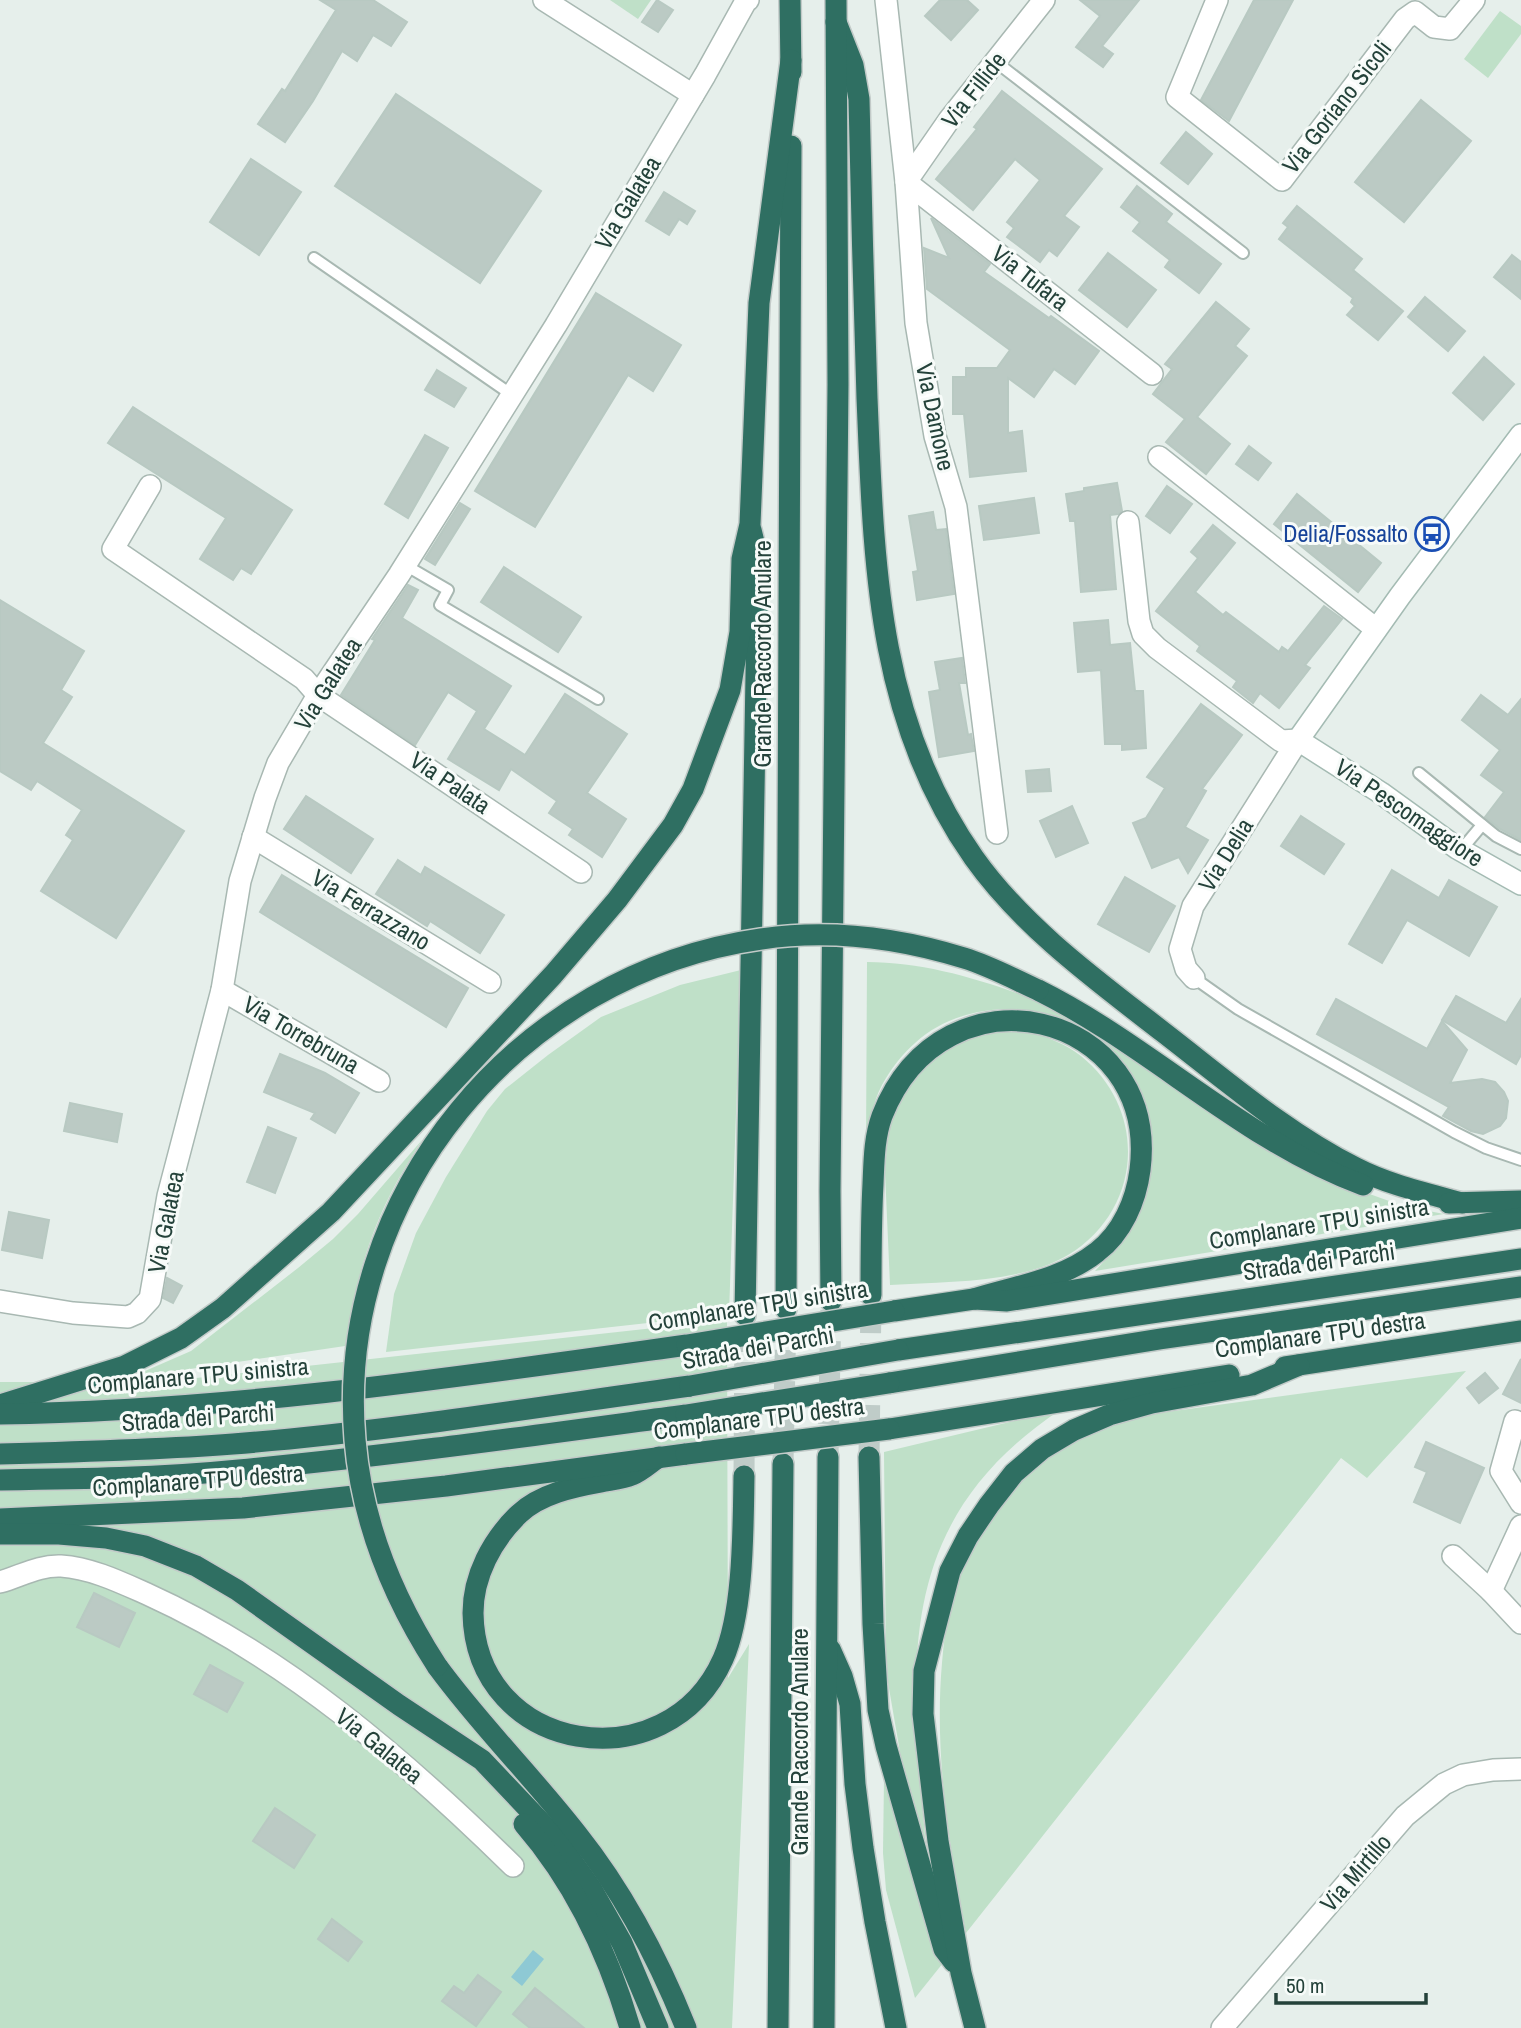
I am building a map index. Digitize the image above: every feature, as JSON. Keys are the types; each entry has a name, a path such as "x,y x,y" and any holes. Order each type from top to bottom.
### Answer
{"highway":[{"name":"Grande Raccordo Anulare","path":"786,1309 790,0"},
{"path":"831,1301 838,398 836,0"},
{"path":"836,22 853,65 859,99 869,432 881,609 892,674 908,731 942,809 976,861 1021,913 1098,981 1233,1086 1319,1146 1357,1168 1385,1181 1462,1203"},
{"path":"0,1405 125,1366 181,1338 223,1308 331,1212 554,975 617,900 665,836 693,789 730,690 740,632 742,559 750,524 759,303 791,60"},
{"path":"746,1315 758,559 750,524"},
{"path":"686,2028 655,1956 606,1873 570,1825 473,1714 437,1666 402,1605 371,1525 356,1452 353,1407 359,1330 367,1291 395,1211 430,1150 475,1092 528,1041 595,996 671,961 747,941 825,936 901,943 973,961 1038,990 1116,1035 1263,1134 1328,1170 1371,1188 1407,1198 1462,1203 1521,1200"},
{"path":"871,1295 875,1144 882,1116 911,1066 932,1045 959,1030 995,1020 1022,1020 1049,1025 1077,1038 1102,1056 1119,1077 1132,1100 1139,1126 1142,1156 1139,1182 1131,1208 1117,1231 1098,1251 1063,1272 974,1299"},
{"name":"Complanare TPU sinistra","path":"0,1414 92,1413 398,1385 687,1345 974,1299 1007,1301 1521,1219"},
{"name":"Strada dei Parchi","path":"0,1454 234,1444 396,1426 690,1386 898,1350 1521,1259"},
{"path":"0,1480 79,1479 236,1470 389,1454 687,1415 1160,1339 1521,1287"},
{"name":"Complanare TPU destra","path":"0,1519 243,1508 446,1486 889,1429 1521,1331"},
{"path":"975,2028 961,1973 929,1776 923,1714 924,1671 950,1571 968,1536 1014,1473 1042,1449 1074,1430 1109,1415 1152,1403 1252,1385 1299,1365"},
{"name":"Grande Raccordo Anulare","path":"824,2028 828,1457"},
{"path":"869,1457 878,1710 944,1949 961,1973"},
{"path":"659,1458 631,1475 575,1487 542,1499 520,1513 488,1553 473,1597 476,1643 485,1668 498,1689 519,1710 542,1725 569,1735 594,1739 620,1738 643,1733 673,1720 695,1702 714,1678 734,1630 740,1572 744,1476"},
{"name":"Grande Raccordo Anulare","path":"778,2028 783,1464"},
{"path":"0,1534 84,1535 145,1546 178,1558 237,1590 399,1705 482,1760 555,1837 591,1888 622,1943 658,2028"},
{"path":"827,1641 850,1704 863,1848 874,1922 896,2028"},
{"path":"399,1705 473,1769 543,1845 577,1897 602,1947 630,2028"}],"street":[{"path":"544,0 693,95"},
{"name":"Via Galatea","path":"0,1301 52,1311 116,1317 132,1315 147,1304 152,1293 169,1196 222,990 240,881 278,763 318,695 405,565 512,395 693,95 746,0"},
{"name":"Via Damone","path":"886,0 906,182 916,323 935,436 956,507 998,833"},
{"name":"Via Fillide","path":"906,182 949,120 1044,0"},
{"name":"Via Goriano Sicoli","path":"1217,0 1177,97 1282,180 1405,19 1415,12 1434,27 1450,29 1474,0"},
{"name":"Via Tufara","path":"906,182 1152,374"},
{"name":"Via Delia","path":"1194,978 1181,959 1180,949 1193,906 1298,740 1376,629 1521,435"},
{"path":"1159,457 1376,629"},
{"name":"Via Palata","path":"150,486 113,549 304,679 318,695 581,872"},
{"name":"Via Pescomaggiore","path":"1128,522 1139,621 1146,638 1281,741 1298,740 1381,793 1461,850 1521,884"},
{"name":"Via Ferrazzano","path":"253,837 490,982"},
{"name":"Via Torrebruna","path":"222,990 379,1081"},
{"path":"1515,1421 1501,1471 1521,1503"},
{"path":"1491,1591 1521,1526"},
{"path":"1453,1556 1521,1623"},
{"name":"Via Galatea","path":"0,1582 41,1568 75,1568 135,1589 209,1625 318,1697 360,1729 446,1800 513,1866"},
{"name":"Via Mirtillo","path":"1222,2028 1405,1816 1444,1784 1463,1775 1521,1769"}],"lane":[{"path":"996,62 1243,253"},
{"path":"314,258 512,395"},
{"path":"405,565 448,590 440,605 598,699"},
{"path":"1419,773 1496,836 1521,849"},
{"path":"1461,850 1482,825"},
{"name":"Via Delia","path":"1194,978 1238,1009 1454,1132 1486,1148 1521,1160"}],"green space":[{"path":"610,0 651,0 638,19"},
{"path":"1500,11 1521,26 1521,34 1488,78 1464,59"},
{"path":"867,962 914,966 960,975 1051,1006 1364,1192 1403,1206 1444,1214 1095,1271 1131,1228 1150,1178 1151,1135 1141,1096 1120,1062 1090,1034 1054,1016 1012,1009 953,1019 917,1041 898,1061 876,1099 866,1146"},
{"path":"741,970 729,1314 386,1352 394,1294 416,1233 446,1177 487,1111 505,1089 601,1017 680,985"},
{"path":"1028,1030 1062,1044 1081,1056 1103,1078 1118,1104 1126,1131 1128,1159 1123,1187 1111,1213 1093,1236 1068,1255 1049,1264 1005,1276 890,1285 885,1172 892,1117 922,1066 944,1048 991,1031"},
{"path":"422,1140 395,1184 375,1228 357,1286 345,1346 129,1378 191,1351 298,1268 358,1214"},
{"path":"727,1320 728,1678 749,1644 732,2028 0,2028 0,1382 159,1382"},
{"path":"1466,1371 1367,1478 1341,1458 966,1933 949,1833 942,1765 940,1697 943,1649 961,1568 969,1551 1012,1489 1043,1459 1067,1444 1092,1432 1145,1415"},
{"path":"1060,1410 1005,1454 966,1501 939,1551 924,1604 917,1660 916,1719 926,1847 905,1781 886,1671 884,1452"},
{"path":"884,1779 943,1963 915,1998 886,1890 883,1853"}],"water":[{"path":"533,1950 544,1959 522,1986 511,1977"}],"building":[{"path":"320,0 373,0 407,22 391,46 373,35 357,61 342,51 285,142 258,124 282,89 285,91 336,10"},
{"path":"657,0 673,10 658,32 642,22"},
{"path":"940,0 967,0 978,10 951,40 925,16"},
{"path":"1080,0 1139,0 1102,46 1113,54 1103,67 1076,47 1100,16"},
{"path":"1254,0 1293,0 1229,121 1201,100"},
{"path":"1002,91 1102,169 1064,216 1079,227 1057,256 1049,250 1040,262 1007,237 1014,228 1007,222 1040,180 1015,159 973,210 936,179 977,129 974,127"},
{"path":"396,94 541,191 480,283 335,186"},
{"path":"1421,100 1471,141 1404,222 1355,182"},
{"path":"1186,132 1212,154 1188,184 1161,163"},
{"path":"251,159 301,192 259,255 210,222"},
{"path":"1137,186 1172,214 1166,222 1221,264 1199,293 1165,267 1170,260 1133,231 1140,222 1121,207"},
{"path":"664,192 695,211 687,224 679,219 669,235 646,221"},
{"path":"1297,206 1362,259 1353,270 1403,311 1378,340 1347,315 1355,306 1351,302 1353,298 1279,239 1288,227 1283,223"},
{"path":"931,218 990,264 984,272 1099,351 1075,384 1054,369 1034,397 1008,378 1008,433 1022,431 1026,471 970,477 964,414 953,414 953,377 966,377 966,368 997,368 1010,350 927,289 924,248 949,258"},
{"path":"1108,253 1156,290 1127,327 1079,290"},
{"path":"1512,255 1521,262 1521,299 1494,277"},
{"path":"596,293 681,345 653,391 628,375 535,527 475,491"},
{"path":"1425,297 1465,331 1448,351 1408,317"},
{"path":"1216,302 1249,329 1235,346 1247,356 1197,417 1230,444 1206,474 1166,442 1185,419 1153,394 1172,369 1165,364"},
{"path":"1484,357 1514,384 1483,420 1453,393"},
{"path":"437,370 466,388 454,407 425,390"},
{"path":"133,407 292,510 251,574 241,568 233,580 200,559 226,518 108,443"},
{"path":"425,435 448,448 408,518 385,504"},
{"path":"1249,446 1271,463 1258,480 1236,464"},
{"path":"1117,483 1122,511 1110,515 1116,589 1081,592 1075,521 1070,521 1066,494"},
{"path":"1167,486 1192,504 1170,533 1146,516"},
{"path":"1297,494 1381,563 1358,592 1274,524"},
{"path":"1034,498 1039,533 984,540 979,506"},
{"path":"460,503 470,509 435,565 425,559"},
{"path":"933,512 936,530 946,529 954,594 917,600 913,572 918,571 909,516"},
{"path":"1213,525 1235,543 1195,592 1223,615 1226,612 1279,652 1282,647 1288,651 1324,606 1342,619 1305,665 1310,668 1279,708 1260,693 1253,703 1233,687 1237,681 1197,651 1200,646 1156,611 1198,558 1191,552"},
{"path":"504,567 581,617 558,652 481,602"},
{"path":"408,585 418,590 402,618 511,686 484,729 525,755 565,694 627,734 587,793 626,819 602,857 569,835 573,829 549,813 557,801 511,769 499,790 448,759 477,711 448,692 415,745 341,695 375,640 372,639"},
{"path":"0,600 84,651 61,690 72,697 43,743 184,831 116,938 41,891 73,840 66,835 82,810 37,781 31,790 0,771"},
{"path":"1108,620 1110,645 1130,643 1135,691 1143,691 1146,748 1122,750 1122,744 1105,744 1101,670 1078,672 1074,623"},
{"path":"962,658 965,683 959,683 968,735 971,734 974,751 939,757 929,692 940,690 935,662"},
{"path":"1481,695 1508,715 1521,699 1521,840 1485,817 1504,792 1481,775 1500,750 1462,720"},
{"path":"1201,704 1242,735 1202,789 1206,791 1185,827 1208,840 1188,873 1179,857 1152,868 1133,823 1146,818 1165,788 1147,777"},
{"path":"1049,769 1051,791 1028,792 1026,771"},
{"path":"306,796 373,839 351,873 284,829"},
{"path":"1072,806 1088,843 1056,857 1040,821"},
{"path":"1301,816 1344,844 1324,874 1281,846"},
{"path":"398,860 421,875 425,867 504,915 480,953 430,921 427,926 376,894"},
{"path":"1392,870 1439,898 1449,880 1497,907 1469,956 1407,920 1382,963 1349,944"},
{"path":"282,875 468,988 446,1027 260,912"},
{"path":"1125,877 1175,906 1149,952 1098,924"},
{"path":"1456,996 1506,1023 1521,999 1521,1055 1516,1064 1442,1020"},
{"path":"1336,999 1427,1049 1442,1021 1467,1050 1450,1083 1482,1079 1495,1082 1508,1101 1506,1118 1500,1126 1483,1134 1471,1131 1443,1116 1449,1107 1317,1034"},
{"path":"280,1054 325,1073 359,1093 335,1133 311,1119 315,1113 264,1092"},
{"path":"70,1103 122,1114 117,1142 64,1131"},
{"path":"268,1127 296,1138 275,1193 247,1182"},
{"path":"9,1212 49,1220 42,1258 2,1250"},
{"path":"167,1278 182,1286 173,1303 163,1298"},
{"path":"1521,1359 1521,1403 1503,1394"},
{"path":"1485,1373 1498,1388 1479,1403 1467,1388"},
{"path":"1426,1442 1484,1468 1460,1523 1414,1502 1427,1472 1415,1467"},
{"path":"94,1593 135,1613 119,1647 77,1627"},
{"path":"210,1665 243,1683 227,1712 194,1694"},
{"path":"275,1808 315,1835 294,1868 253,1841"},
{"path":"332,1919 362,1942 348,1961 318,1939"},
{"path":"478,1975 501,1992 476,2026 442,2001 454,1986 464,1993"},
{"path":"535,1988 584,2028 530,2028 513,2014"}],"tunnel":[{"path":"869,1457 871,1298"},
{"path":"828,1455 831,1305"},
{"path":"783,1464 786,1311"},
{"path":"744,1476 745,1317"}],"place":[{"name":"Delia/Fossalto","path":"1432,534"}]}
